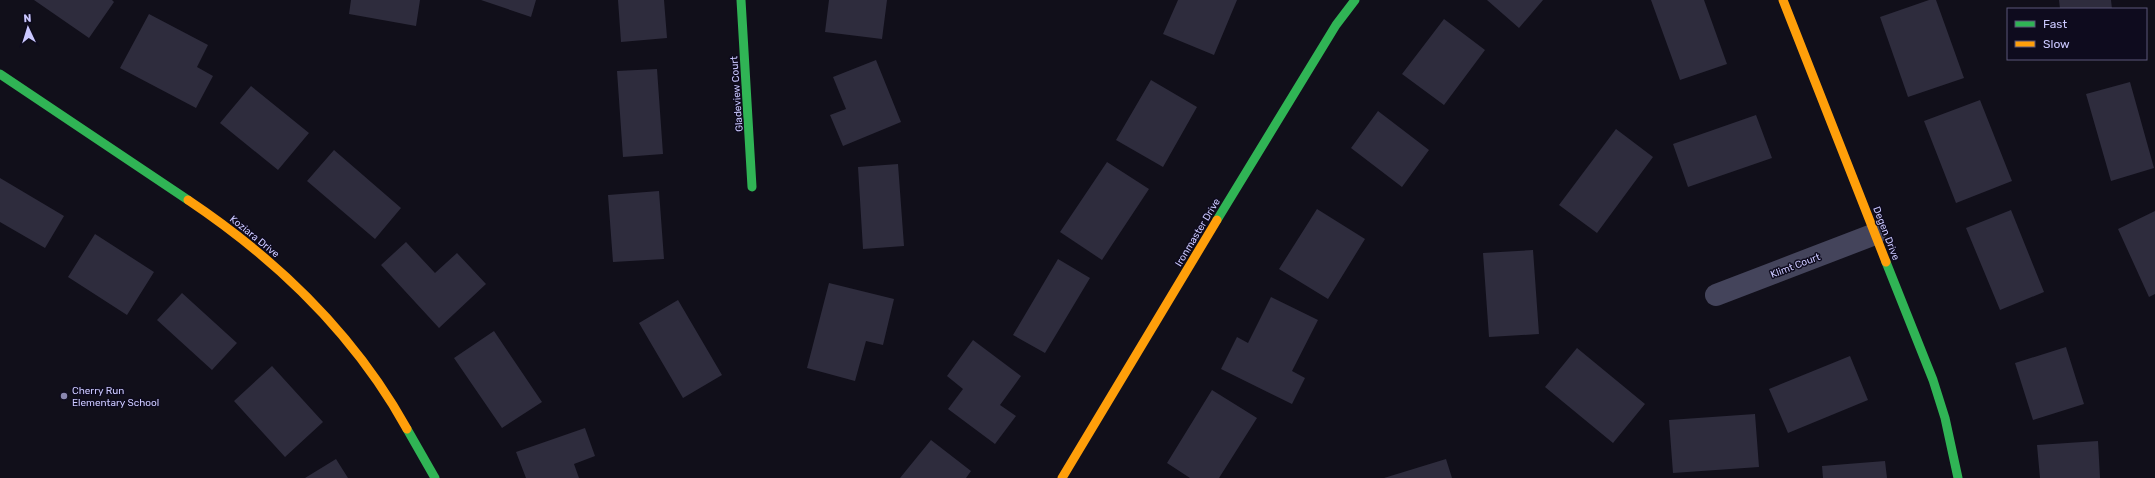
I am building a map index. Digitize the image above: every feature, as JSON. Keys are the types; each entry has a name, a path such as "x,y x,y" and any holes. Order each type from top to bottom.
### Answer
{"street":[{"name":"Gladeview Court","path":"741,0 752,187"},
{"name":"Ironmaster Drive","path":"1062,478 1275,123 1336,25 1355,0"},
{"name":"Degen Drive","path":"1784,0 1933,380 1945,418 1958,478"},
{"name":"Koziara Drive","path":"0,74 214,218 274,265 324,314 363,360 399,414 435,478"},
{"name":"Klimt Court","path":"1716,295 1875,234"}],"building":[{"path":"34,0 112,0 114,2 89,38"},
{"path":"351,0 420,0 416,26 349,14"},
{"path":"481,0 536,0 531,17"},
{"path":"618,0 664,0 667,38 621,42"},
{"path":"829,0 887,0 882,39 825,32"},
{"path":"1178,0 1237,0 1214,55 1163,34"},
{"path":"1487,0 1543,0 1519,28"},
{"path":"1651,0 1704,0 1727,64 1680,80"},
{"path":"1929,0 1936,0 1964,78 1908,97 1880,17"},
{"path":"2059,0 2111,0 2112,8 2060,8"},
{"path":"149,14 208,45 197,67 213,76 196,108 120,68"},
{"path":"1444,19 1485,50 1444,105 1402,74"},
{"path":"876,60 901,122 843,146 830,115 846,109 833,77"},
{"path":"657,69 663,154 623,157 617,71"},
{"path":"1151,80 1197,107 1163,167 1116,140"},
{"path":"2130,82 2154,168 2111,181 2086,94"},
{"path":"251,86 309,133 278,170 220,123"},
{"path":"1980,100 2012,181 1956,203 1924,121"},
{"path":"1378,111 1429,150 1402,187 1351,148"},
{"path":"1756,115 1772,158 1688,187 1673,144"},
{"path":"1616,129 1653,157 1597,233 1559,205"},
{"path":"334,150 401,208 375,239 307,181"},
{"path":"1107,162 1149,189 1102,260 1060,232"},
{"path":"898,164 904,246 863,249 858,167"},
{"path":"0,178 64,216 45,248 0,222"},
{"path":"659,191 664,259 613,262 608,195"},
{"path":"1317,209 1365,239 1328,299 1279,269"},
{"path":"2011,210 2044,292 2000,310 1966,228"},
{"path":"2155,211 2155,294 2149,297 2118,229"},
{"path":"95,234 154,272 127,315 68,277"},
{"path":"406,242 435,273 457,253 486,284 439,328 381,265"},
{"path":"1533,250 1539,334 1489,337 1483,253"},
{"path":"1058,259 1090,278 1045,353 1013,335"},
{"path":"829,283 894,299 883,345 866,341 855,381 807,368"},
{"path":"182,293 237,343 212,370 157,320"},
{"path":"1271,297 1318,320 1292,371 1305,378 1292,404 1221,369 1237,337 1248,343"},
{"path":"678,300 722,375 683,398 639,323"},
{"path":"494,331 542,402 502,428 454,358"},
{"path":"973,340 1021,376 1000,405 1016,416 995,444 948,409 963,389 947,376"},
{"path":"2066,347 2084,404 2033,420 2015,363"},
{"path":"1577,348 1645,404 1613,443 1545,387"},
{"path":"1850,356 1868,400 1788,433 1769,389"},
{"path":"272,366 323,422 285,457 234,401"},
{"path":"1212,390 1257,418 1219,478 1190,478 1167,463"},
{"path":"1755,414 1759,467 1673,473 1669,420"},
{"path":"585,428 595,456 574,464 579,478 526,478 516,452"},
{"path":"931,440 971,471 966,478 900,478"},
{"path":"2098,441 2100,478 2040,478 2037,445"},
{"path":"336,459 348,478 305,478"},
{"path":"1446,459 1452,478 1384,478"},
{"path":"1885,461 1887,478 1823,478 1822,466"}],"traffic: fast":[{"path":"741,0 752,187"},
{"path":"1217,220 1336,25 1355,0"},
{"path":"0,74 188,200"},
{"path":"1886,262 1933,380 1945,418 1958,478"},
{"path":"407,429 435,478"}],"traffic: slow":[{"path":"1783,0 1886,262"},
{"path":"188,200 252,247 311,301 363,362 407,429"},
{"path":"1062,478 1217,220"}],"place":[{"name":"Cherry Run Elementary School","path":"64,396"}]}
